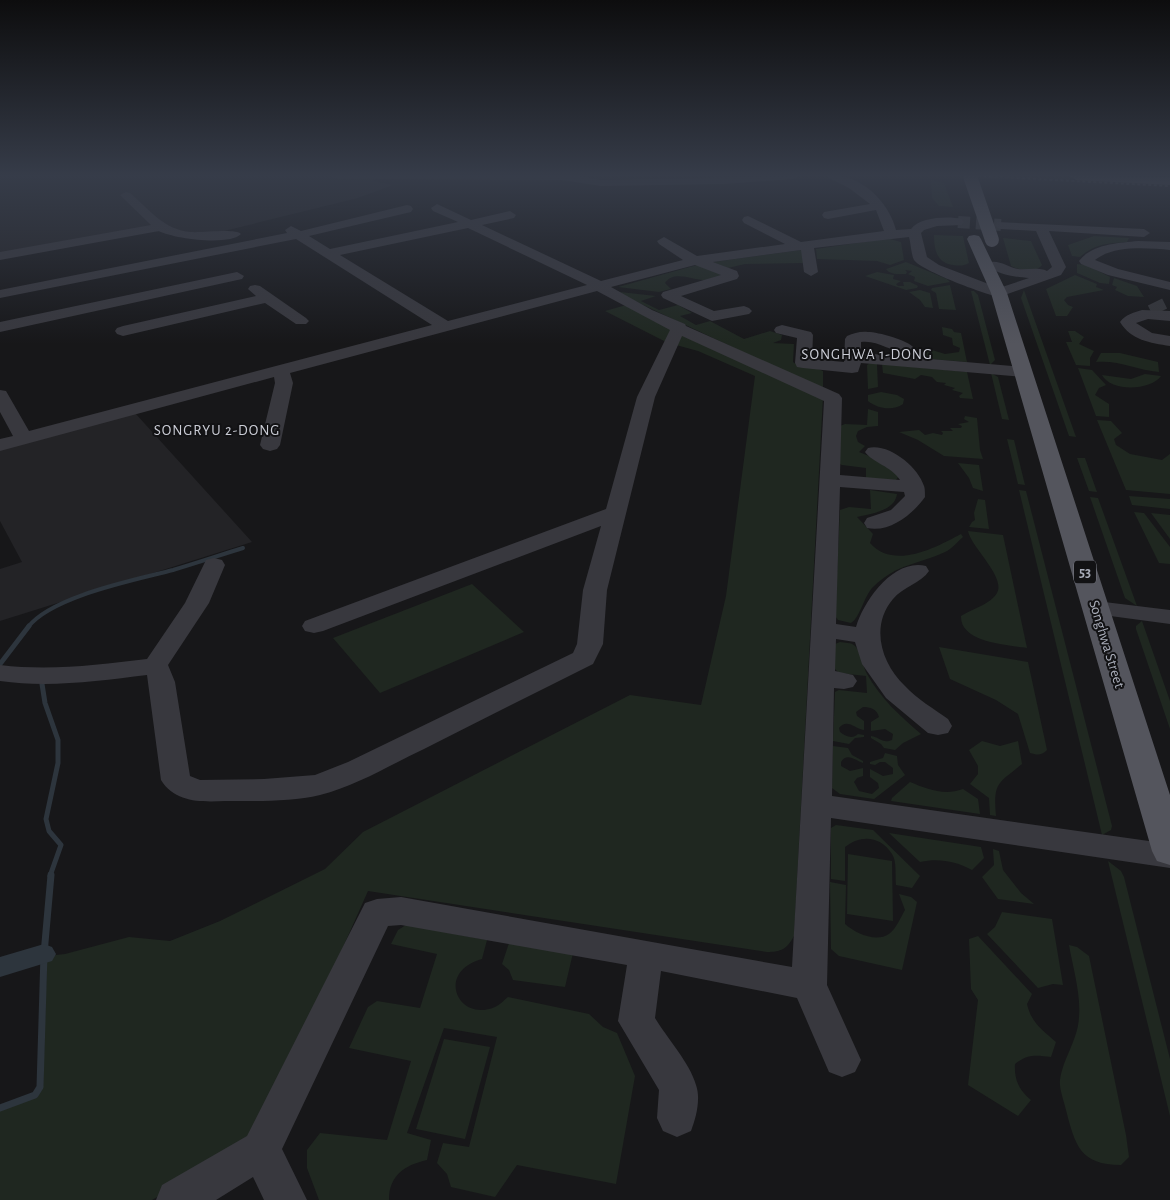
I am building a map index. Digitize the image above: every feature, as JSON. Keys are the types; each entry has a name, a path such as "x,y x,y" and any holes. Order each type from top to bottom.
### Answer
{"main road":[{"name":"Songhwa Street","path":"970,232 991,265 1170,851"},
{"name":"Songhwa Street","path":"989,232 992,240 991,265"}],"street":[{"path":"0,256 135,232"},
{"path":"175,232 180,234 234,232"},
{"path":"292,232 446,327"},
{"path":"0,294 310,232"},
{"path":"328,254 432,232"},
{"path":"487,232 589,280 679,327 832,398"},
{"path":"773,232 807,248 811,272"},
{"path":"0,445 281,370 398,343 446,327 697,260 891,234 915,233 920,258 929,266 999,293 1056,272 1057,263 1043,232"},
{"path":"1122,232 1170,235"},
{"path":"664,242 688,257 732,274 732,276 668,295 712,316 744,311"},
{"path":"1086,261 1098,252 1124,246 1170,246"},
{"path":"205,253 300,321"},
{"path":"929,266 967,271 991,265 1021,274 1037,273 1057,263 1086,261 1113,272 1170,286"},
{"path":"0,327 237,276"},
{"path":"1143,280 1159,307 1136,316 1130,320 1129,325 1146,336 1170,340"},
{"path":"45,285 69,313"},
{"path":"123,332 268,298"},
{"path":"155,666 158,669 162,682 176,780 184,787 200,791 264,790 318,785 358,769 584,658 590,644 596,590 646,397 679,327"},
{"path":"782,330 805,335 803,363 852,368 853,339 857,337 875,337 906,348"},
{"path":"853,357 1023,372"},
{"path":"836,366 832,398 824,630 833,679 816,805 809,985 842,1060"},
{"path":"270,445 284,383 281,370"},
{"path":"0,395 24,439"},
{"path":"874,522 898,514 915,497 915,487 910,475 894,462 875,452"},
{"path":"830,480 915,487"},
{"path":"314,626 615,513"},
{"path":"0,672 24,676 90,674 155,666 197,603 214,565"},
{"path":"918,571 897,582 882,596 872,614 866,636 875,664 895,692 938,726"},
{"path":"1096,608 1170,617"},
{"path":"824,630 866,636"},
{"path":"816,805 1170,856"},
{"path":"178,1200 261,1150 377,913 401,911 809,985"},
{"path":"646,954 636,1021 678,1087 677,1118"},
{"path":"261,1150 286,1200"}],"shaded area":[{"path":"0,232 149,232 0,255"},
{"path":"160,232 220,232 182,236"},
{"path":"934,235 963,236 969,263 957,266 943,262 936,251"},
{"path":"1094,236 1129,238 1127,242 1096,247 1080,257 1072,256 1068,245"},
{"path":"1003,238 1031,241 1042,265 1035,270 1022,270 1011,266"},
{"path":"890,239 901,242 904,260 890,265 877,261 817,259 816,249"},
{"path":"804,251 803,263 745,264 728,268 713,262"},
{"path":"906,262 950,282 928,286 914,281 915,277 908,274 912,271 905,270 906,274 898,274 886,269"},
{"path":"1077,264 1086,265 1110,277 1109,284 1100,283 1077,273"},
{"path":"697,265 722,275 707,280 674,277 665,283 671,289 659,292 618,287"},
{"path":"877,272 894,275 893,279 901,281 896,284 898,286 904,286 903,282 910,282 918,286 917,288 906,290 865,276"},
{"path":"1075,275 1097,284 1096,287 1104,290 1067,297 1064,300 1073,307 1067,316 1056,316 1046,289"},
{"path":"1114,278 1137,286 1144,297 1128,296 1115,290 1117,287 1112,285"},
{"path":"950,285 956,310 939,309 936,293 931,290 932,288"},
{"path":"920,290 930,293 933,308 925,307 920,300 909,292"},
{"path":"1024,290 1076,437 1069,436 1021,298"},
{"path":"971,291 978,295 995,360 990,365"},
{"path":"620,292 656,296 641,301 659,310 678,305 692,313 680,316 696,325 710,321 744,339 770,331 782,335 781,340 773,343 794,344 793,362 800,366 823,371 823,387 815,386 641,304"},
{"path":"626,305 673,330 666,342 605,311"},
{"path":"942,327 961,333 967,362 917,358 917,354 932,350 945,354 959,352 960,348 953,345 952,338 943,335"},
{"path":"1068,331 1075,331 1084,337 1079,344 1094,351 1090,358 1090,366 1076,365 1066,342 1072,342"},
{"path":"681,335 823,397 794,936 789,944 780,950 767,952 368,891 258,1138 152,1200 0,1200 0,1111 38,1095 43,1087 47,956 65,954 129,937 170,941 220,921 325,869 363,832 630,695 701,705 726,596 755,376 698,351 676,345"},
{"path":"1101,353 1120,353 1158,362 1159,372 1112,362 1096,362"},
{"path":"870,363 877,364 878,387 868,389 867,365"},
{"path":"882,364 967,372 973,399 960,398 959,396 963,393 952,390 955,388 944,385 946,383 937,382 932,377 921,375 915,379 883,373"},
{"path":"1078,368 1092,370 1106,385 1099,388 1095,395 1109,404 1109,417 1096,416"},
{"path":"991,373 998,377 1009,420 1002,419"},
{"path":"1145,374 1161,376 1148,385 1131,388 1113,384 1102,375 1131,379"},
{"path":"881,392 897,395 904,399 903,404 895,408 885,408 876,406 868,401 868,395"},
{"path":"868,409 878,412 878,426 867,427 858,431 856,436 858,442 865,446 859,452 879,460 899,476 896,480 866,478 866,468 838,463 840,426 845,424 867,425"},
{"path":"135,413 252,542 0,621 0,569 22,562 0,521 0,449"},
{"path":"965,416 977,418 980,450 983,459 944,456 918,440 899,432 919,430 925,435 933,433 942,435 941,431 953,431 950,428 961,428 962,426 958,424 969,422 964,419"},
{"path":"1097,420 1111,421 1122,433 1114,439 1116,445 1130,454 1162,460 1170,454 1170,494 1126,490"},
{"path":"1007,439 1014,440 1025,485 1018,484"},
{"path":"1077,458 1085,458 1097,492 1089,491"},
{"path":"958,463 979,465 983,491 973,488 969,478"},
{"path":"870,490 897,494 895,500 887,508 857,517 873,534 870,543 880,551 902,556 915,554 961,534 963,537 948,551 908,565 882,579 870,591 857,617 851,623 838,620 835,616 840,510 849,507 871,509"},
{"path":"1019,490 1026,491 1112,826 1111,830 1102,835"},
{"path":"1129,496 1170,499 1170,509 1132,505"},
{"path":"1090,497 1098,498 1137,606 1125,598"},
{"path":"978,499 985,500 989,529 969,527 975,520 974,513"},
{"path":"1134,512 1144,513 1170,547 1170,564 1159,563"},
{"path":"1151,513 1170,515 1170,539"},
{"path":"968,531 1003,535 1027,648 986,641 968,632 963,625 961,616 994,597 998,586 993,571 970,538"},
{"path":"472,584 524,632 380,693 333,638"},
{"path":"1142,621 1170,701 1170,729 1136,629 1136,626"},
{"path":"840,642 850,643 855,646 867,674 878,691 921,734 903,743 895,750 884,748 871,736 883,741 889,741 892,740 893,734 885,729 871,731 871,722 879,717 873,709 863,707 856,712 857,716 864,721 864,730 848,724 842,725 839,728 840,732 847,736 852,737 858,734 864,735 864,737 855,738 849,744 833,741 835,692 839,690 867,693 866,676 839,673 834,668 835,644"},
{"path":"939,647 1028,662 1047,750 1039,754 1030,753 1018,714 996,700 950,679"},
{"path":"982,741 1000,746 1018,741 1022,764 1002,780 999,785 995,796 996,816 990,815 989,798 970,784 978,774 978,766 969,750"},
{"path":"833,746 848,748 852,755 863,761 863,763 849,757 841,762 841,766 850,771 863,768 863,776 857,778 854,782 859,791 872,794 879,788 878,783 870,777 870,769 883,776 893,774 893,768 885,762 875,765 870,764 870,762 883,758 885,753 897,756 898,765 905,775 874,799 840,794 832,788"},
{"path":"910,782 942,792 963,789 978,799 980,814 891,801"},
{"path":"836,825 873,830 920,876 912,888 896,885 894,857 882,843 870,839 858,840 845,847 845,881 831,879 831,828"},
{"path":"889,833 981,847 984,858 972,870 947,861 920,862"},
{"path":"993,849 999,851 1003,870 1021,893 1034,904 998,899 982,877 994,865"},
{"path":"848,854 892,861 893,921 847,914"},
{"path":"1108,861 1121,871 1124,877 1170,1059 1170,1116"},
{"path":"830,882 846,885 845,924 854,931 866,936 878,938 892,932 905,910 899,894 911,897 917,902 902,970 839,956 831,949"},
{"path":"1002,912 1052,919 1063,985 1053,984 1038,988 987,934 995,927"},
{"path":"406,925 487,940 482,959 468,965 459,974 456,984 457,994 462,1002 471,1008 482,1010 495,1007 508,997 589,1014 603,1027 617,1033 635,1076 616,1184 517,1165 495,1197 451,1187 447,1174 437,1163 443,1143 469,1147 497,1037 444,1028 407,1133 431,1140 427,1160 405,1168 400,1172 392,1184 389,1200 319,1200 307,1168 307,1150 320,1133 387,1140 411,1061 349,1048 368,1007 377,1001 420,1008 437,954 391,944 398,930"},
{"path":"978,936 1032,994 1027,1004 1031,1016 1046,1034 1056,1042 1051,1057 1032,1056 1024,1058 1015,1064 1015,1075 1018,1084 1031,1100 1018,1116 968,1085 978,1000 971,989 969,939"},
{"path":"509,943 573,953 565,987 513,980 509,970 502,964"},
{"path":"1069,945 1077,947 1089,956 1126,1135 1129,1157 1121,1165 1096,1161 1082,1151 1073,1133 1061,1091 1060,1080 1076,1033 1079,1017 1078,990"},
{"path":"444,1039 490,1047 465,1139 416,1129"}],"waterway":[{"path":"29,626 55,606 74,598 243,548"},
{"path":"0,664 29,626"},
{"path":"42,684 45,703 58,740 58,763 46,819 49,831 61,845 50,876"},
{"path":"0,1108 35,1095 40,1087 44,954 51,875"},
{"path":"0,967 44,954"}],"tunnel":[{"path":"1155,302 1160,312"}],"district":[{"name":"SONGHWA 1-DONG","path":"867,354"},
{"name":"SONGRYU 2-DONG","path":"217,430"}]}
